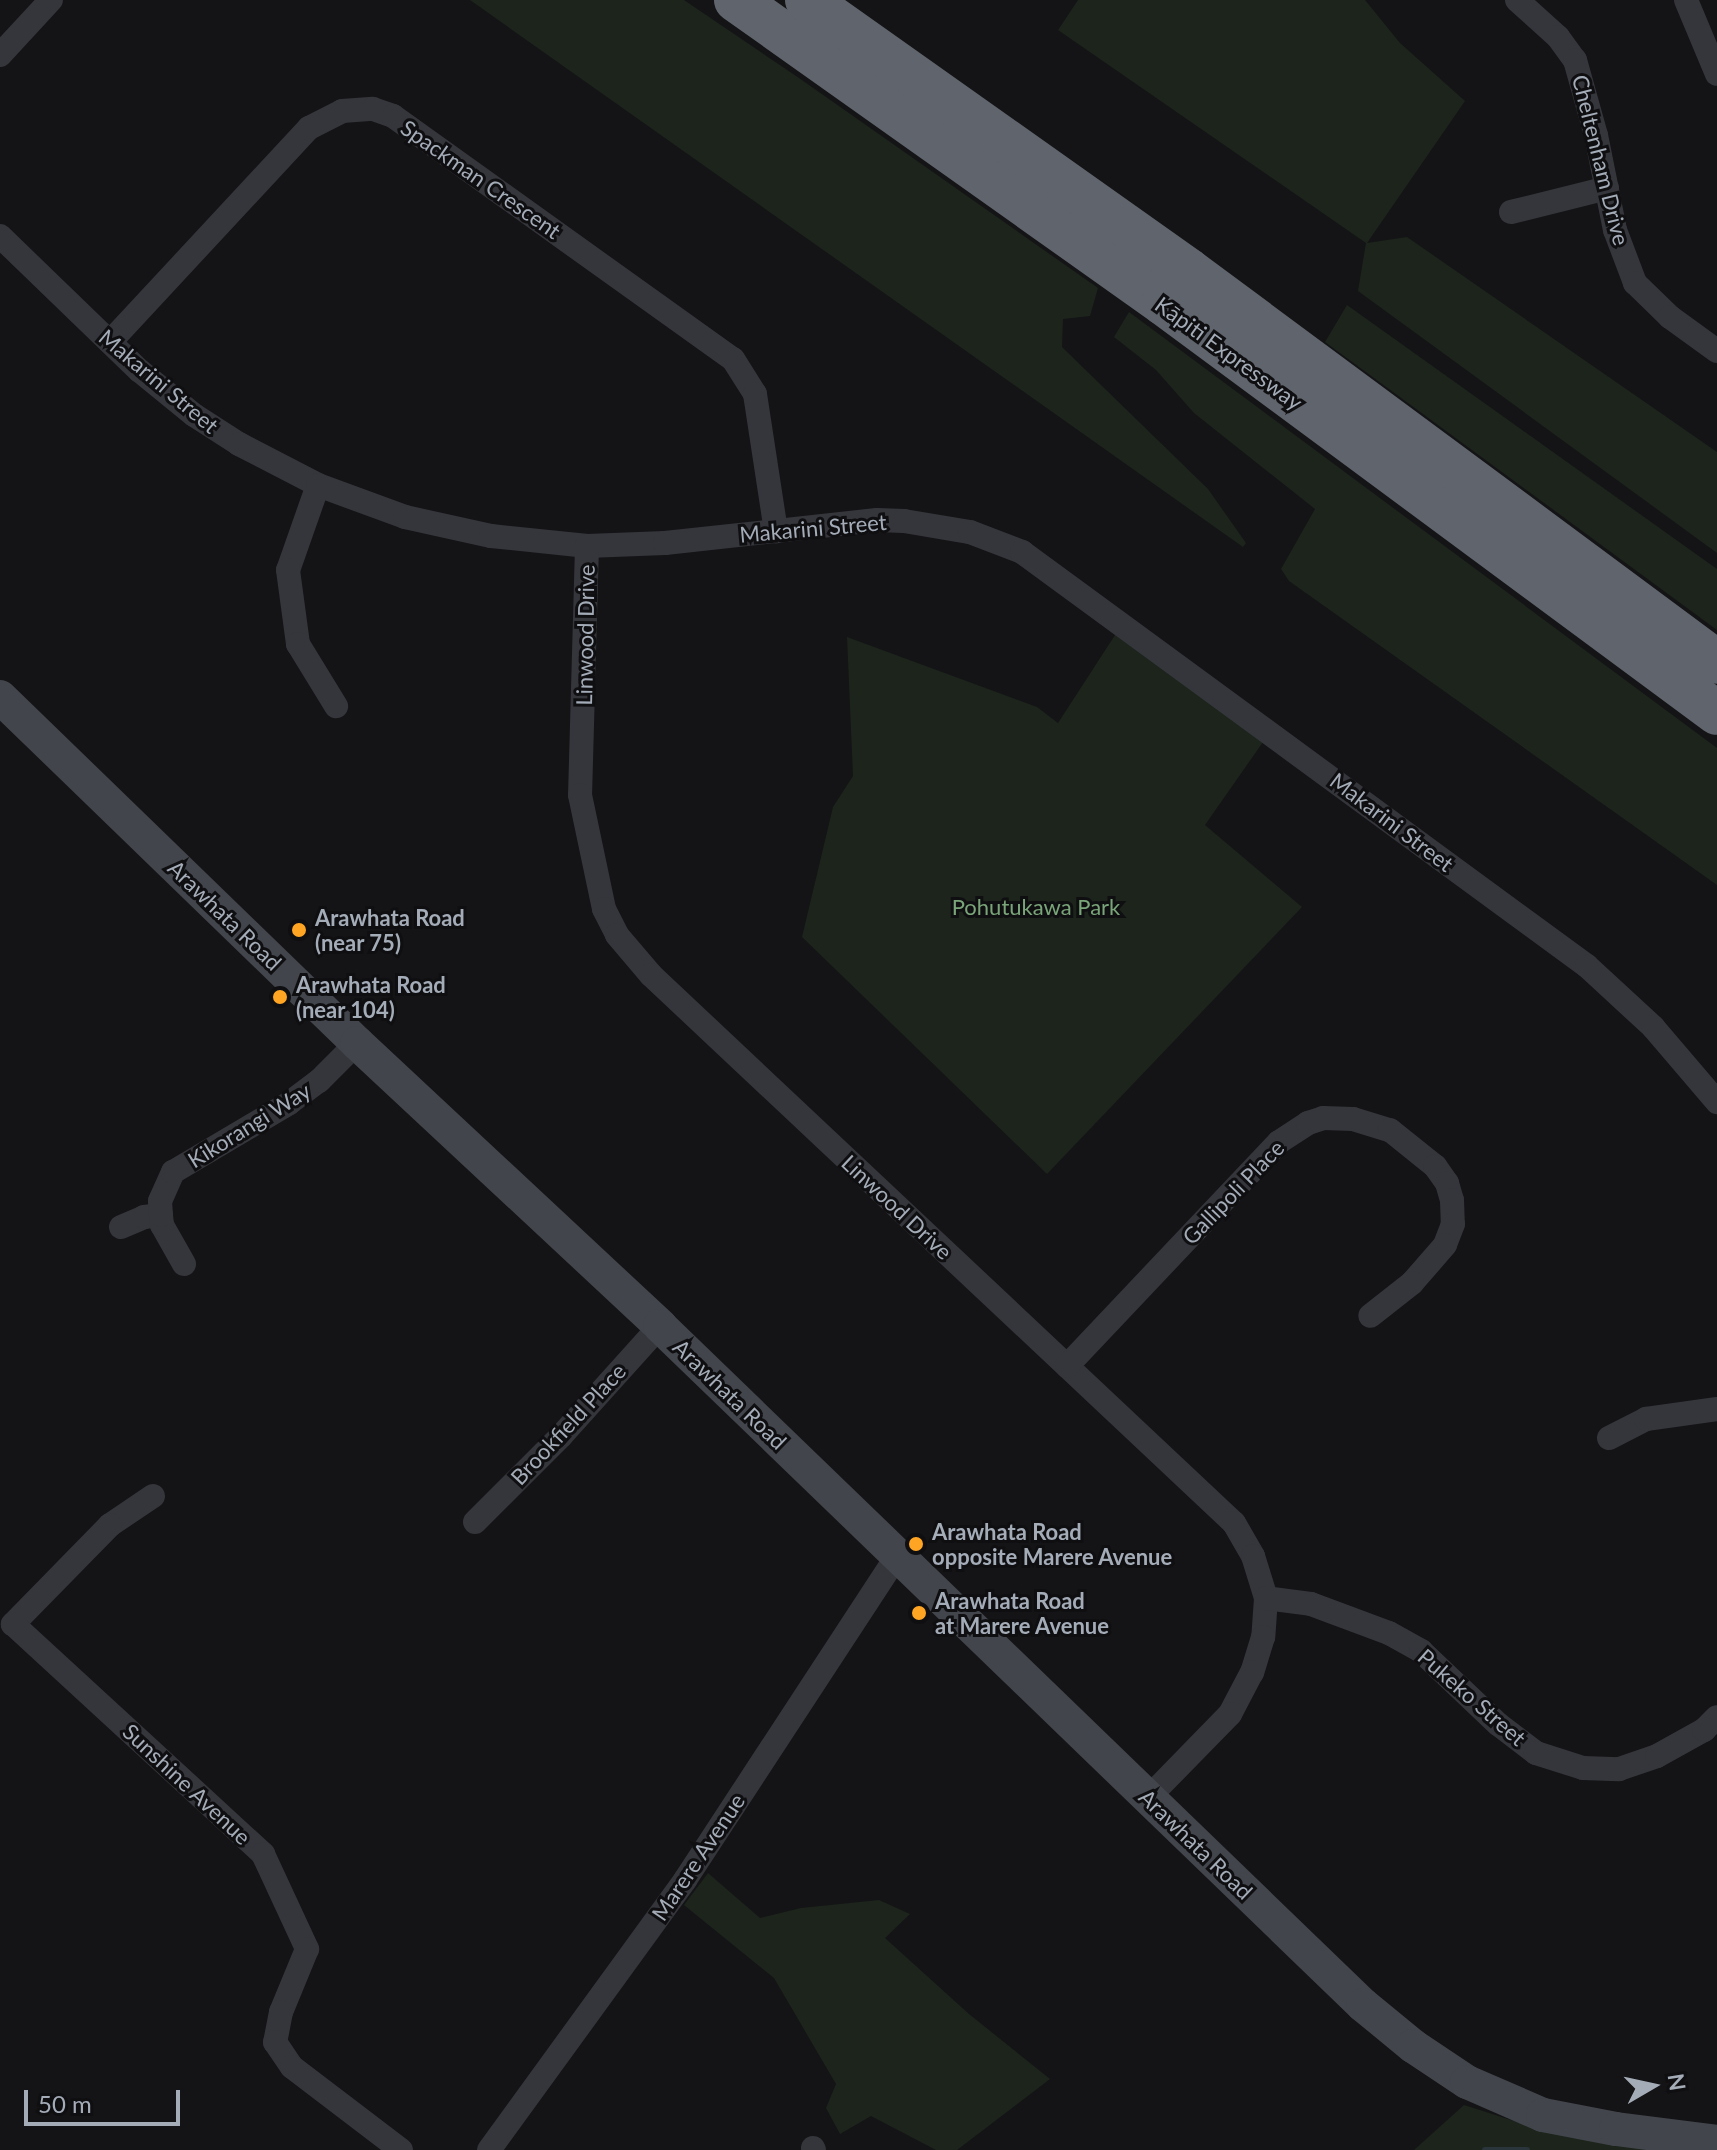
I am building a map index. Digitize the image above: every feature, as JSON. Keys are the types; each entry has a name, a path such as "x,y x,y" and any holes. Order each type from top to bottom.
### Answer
{"highway":[{"name":"Kāpiti Expressway","path":"736,0 1163,303 1717,713"},
{"name":"Kāpiti Expressway","path":"807,0 1188,270 1717,662"}],"main road":[{"name":"Arawhata Road","path":"0,697 12,717 660,1326 896,1558 1363,2005 1413,2046 1467,2082 1543,2115 1717,2142"}],"street":[{"path":"0,55 51,0"},
{"name":"Cheltenham Drive","path":"1517,0 1558,37 1575,60 1615,230 1635,283 1670,317 1717,351"},
{"path":"1686,0 1717,74"},
{"name":"Spackman Crescent","path":"110,342 309,128 342,111 373,109 393,116 733,359 755,394 776,531"},
{"path":"1511,212 1607,188"},
{"name":"Makarini Street","path":"0,236 110,342 194,415 239,444 318,485 430,523 491,536 587,546 665,543 864,521 904,521 970,532 1022,552 1587,966 1653,1027 1717,1102"},
{"path":"318,485 288,570 298,644 336,706"},
{"name":"Linwood Drive","path":"587,546 580,795 604,909 617,935 651,975 1234,1523 1253,1556 1266,1598 1263,1637 1252,1672 1230,1714 1148,1798"},
{"name":"Kikorangi Way","path":"161,1215 160,1201 173,1172 288,1104 319,1081 357,1043"},
{"name":"Gallipoli Place","path":"1067,1366 1279,1142 1301,1127 1323,1118 1353,1119 1390,1130 1435,1166 1447,1183 1452,1200 1453,1224 1445,1245 1412,1283 1370,1316"},
{"path":"121,1227 144,1217 161,1215 162,1225 184,1264"},
{"name":"Brookfield Place","path":"475,1522 561,1436 660,1326"},
{"path":"1609,1438 1646,1419 1717,1409"},
{"name":"Sunshine Avenue","path":"153,1496 110,1525 13,1624 263,1854 307,1949 281,2012 275,2042 292,2067 401,2150"},
{"name":"Marere Avenue","path":"489,2150 685,1880 896,1558"},
{"name":"Pukeko Street","path":"1266,1598 1311,1604 1389,1633 1421,1651 1498,1724 1536,1753 1583,1768 1619,1769 1657,1756 1704,1730 1717,1717"}],"green space":[{"path":"470,0 684,0 799,78 1098,288 1090,316 1063,319 1062,347 1208,489 1246,543 1243,547"},
{"path":"1078,0 1365,0 1400,43 1465,101 1367,243 1407,237 1717,452 1717,553 1358,291 1366,243 1058,30"},
{"path":"1347,305 1717,569 1717,630 1325,342"},
{"path":"1129,312 1717,748 1717,885 1289,581 1281,569 1315,509 1194,413 1156,370 1114,337"},
{"name":"Pohutukawa Park","path":"1117,632 1263,742 1205,825 1302,907 1047,1174 802,937 833,807 853,776 847,637 1037,707 1058,723"},
{"path":"708,1873 760,1918 801,1908 879,1900 910,1914 885,1938 969,2014 1050,2079 957,2150 936,2150 871,2116 840,2134 826,2108 836,2084 774,1978 684,1905"},
{"path":"1464,2105 1539,2129 1661,2150 1414,2150"}],"waterway":[{"path":"1485,2150 1527,2150"}],"place":[{"name":"Arawhata Road (near 75)","path":"299,930"},
{"name":"Arawhata Road (near 104)","path":"280,997"},
{"name":"Arawhata Road opposite Marere Avenue","path":"916,1544"},
{"name":"Arawhata Road at Marere Avenue","path":"919,1613"}]}
